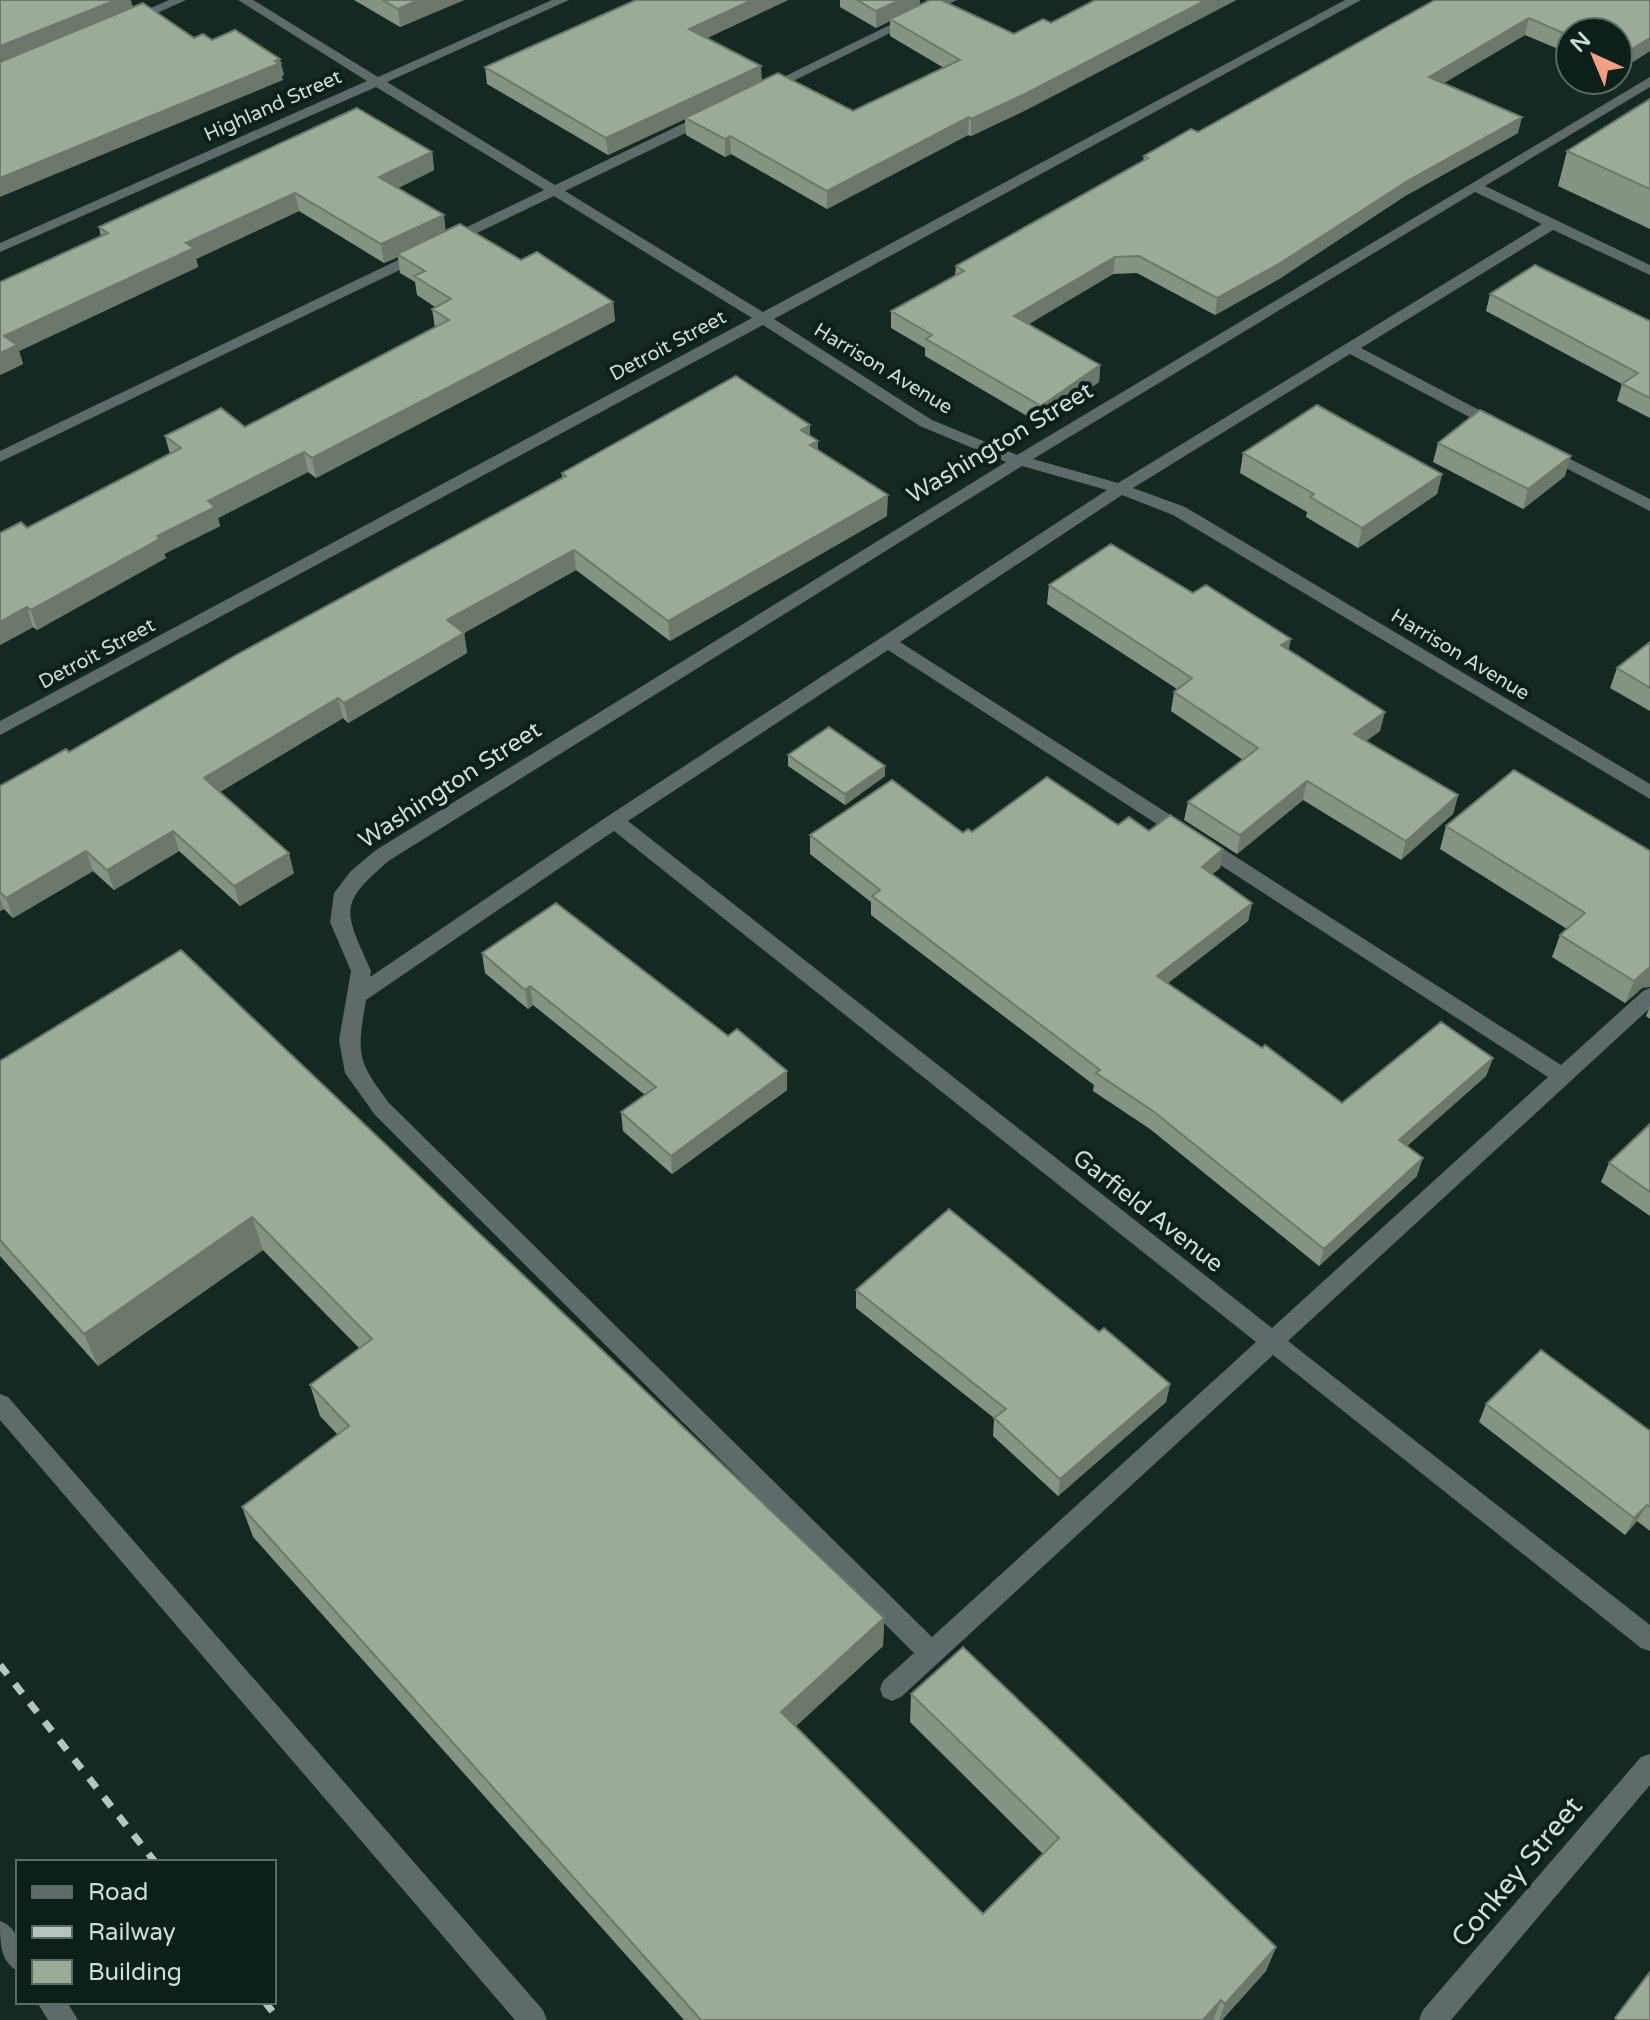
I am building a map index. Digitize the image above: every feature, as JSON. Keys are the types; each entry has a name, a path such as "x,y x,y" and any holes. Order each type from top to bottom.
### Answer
{"street":[{"path":"111,28 180,0"},
{"name":"Harrison Avenue","path":"244,0 762,318 926,423 1020,460 1120,489 1179,511 1650,792"},
{"name":"Highland Street","path":"0,248 563,0"},
{"path":"753,96 951,0"},
{"name":"Detroit Street","path":"0,729 1355,0"},
{"name":"Washington Street","path":"931,1653 382,1109 355,1073 349,1040 361,971 340,922 341,898 358,876 383,855 1020,460 1650,81"},
{"path":"0,457 724,109"},
{"path":"1476,187 1650,271"},
{"path":"357,996 615,821 1120,489 1552,224"},
{"path":"1350,348 1650,506"},
{"path":"888,642 1562,1076"},
{"name":"Garfield Avenue","path":"615,821 1650,1640"},
{"path":"892,1689 1650,996"},
{"path":"0,1404 533,2020"},
{"name":"Conkey Street","path":"1433,2020 1650,1766"},
{"path":"0,1934 16,1955"}],"building":[{"path":"0,0 116,0 0,46"},
{"path":"383,0 418,0 398,9"},
{"path":"636,0 752,0 689,29 761,66 606,138 485,67"},
{"path":"857,0 900,0 876,11"},
{"path":"930,0 941,0 1014,34 1043,19 1051,23 1095,0 1206,0 1027,93 971,119 969,117 827,191 730,136 725,139 685,118 778,73 853,111 960,60 890,19"},
{"path":"1435,0 1650,0 1650,38 1634,48 1634,16 1554,16 1554,29 1529,18 1429,77 1522,117 1409,180 1282,262 1217,298 1139,256 1115,257 1014,316 1100,365 1041,406 926,339 932,335 891,311 964,271 956,266 1148,158 1144,156 1191,129 1198,132"},
{"path":"143,3 194,38 203,34 212,40 235,30 280,59 275,61 280,63 0,178 0,62"},
{"path":"1650,99 1650,189 1567,151"},
{"path":"357,108 432,152 379,177 444,215 381,244 295,193 186,243 194,248 4,336 17,345 0,353 0,282 108,233 99,227"},
{"path":"460,224 521,260 537,252 613,302 312,458 304,452 208,501 215,507 157,536 160,539 31,610 27,607 0,622 0,533 21,522 27,528 181,448 165,436 221,408 245,427 449,320 432,309 451,299 414,276 425,271 397,254"},
{"path":"1535,265 1650,321 1650,398 1622,384 1638,373 1490,294"},
{"path":"736,376 810,425 801,430 818,441 810,445 888,495 668,621 574,550 447,620 464,633 344,703 338,698 204,778 289,853 234,886 173,831 107,870 86,851 6,898 0,892 0,786 66,749 69,752 238,654 566,476 562,473"},
{"path":"1317,405 1442,474 1362,528 1310,497 1314,494 1243,453"},
{"path":"1480,410 1571,456 1528,489 1438,443"},
{"path":"1111,544 1193,593 1206,585 1291,639 1281,645 1385,712 1354,734 1458,795 1406,841 1307,781 1240,835 1188,802 1258,748 1174,692 1192,678 1049,585"},
{"path":"1650,642 1650,688 1617,668"},
{"path":"829,727 885,766 845,794 788,755"},
{"path":"1514,770 1650,851 1650,967 1634,981 1560,935 1585,913 1446,826"},
{"path":"1047,777 1118,825 1129,817 1149,831 1170,815 1223,849 1202,867 1252,903 1157,976 1262,1048 1265,1045 1342,1103 1441,1022 1493,1058 1399,1140 1423,1158 1324,1249 1153,1111 1096,1073 1100,1070 872,896 880,890 810,835 892,780 963,833 968,829 972,832"},
{"path":"556,903 728,1036 737,1029 787,1071 671,1156 621,1112 656,1087 530,986 525,990 482,953"},
{"path":"181,950 884,1618 781,1712 983,1914 1059,1838 911,1694 963,1647 1276,1947 1225,2004 1221,2000 1203,2020 701,2020 242,1507 349,1426 310,1385 372,1339 252,1217 84,1334 0,1240 0,1061"},
{"path":"1650,1124 1650,1192 1609,1163"},
{"path":"949,1209 1099,1332 1104,1328 1170,1384 1060,1479 994,1418 1006,1409 856,1290"},
{"path":"1541,1350 1650,1431 1650,1507 1647,1505 1634,1518 1486,1404"},
{"path":"1650,1972 1650,2020 1617,2020 1615,2018"}],"railway":[{"path":"0,1665 153,1860"},
{"path":"267,2004 279,2020"}]}
